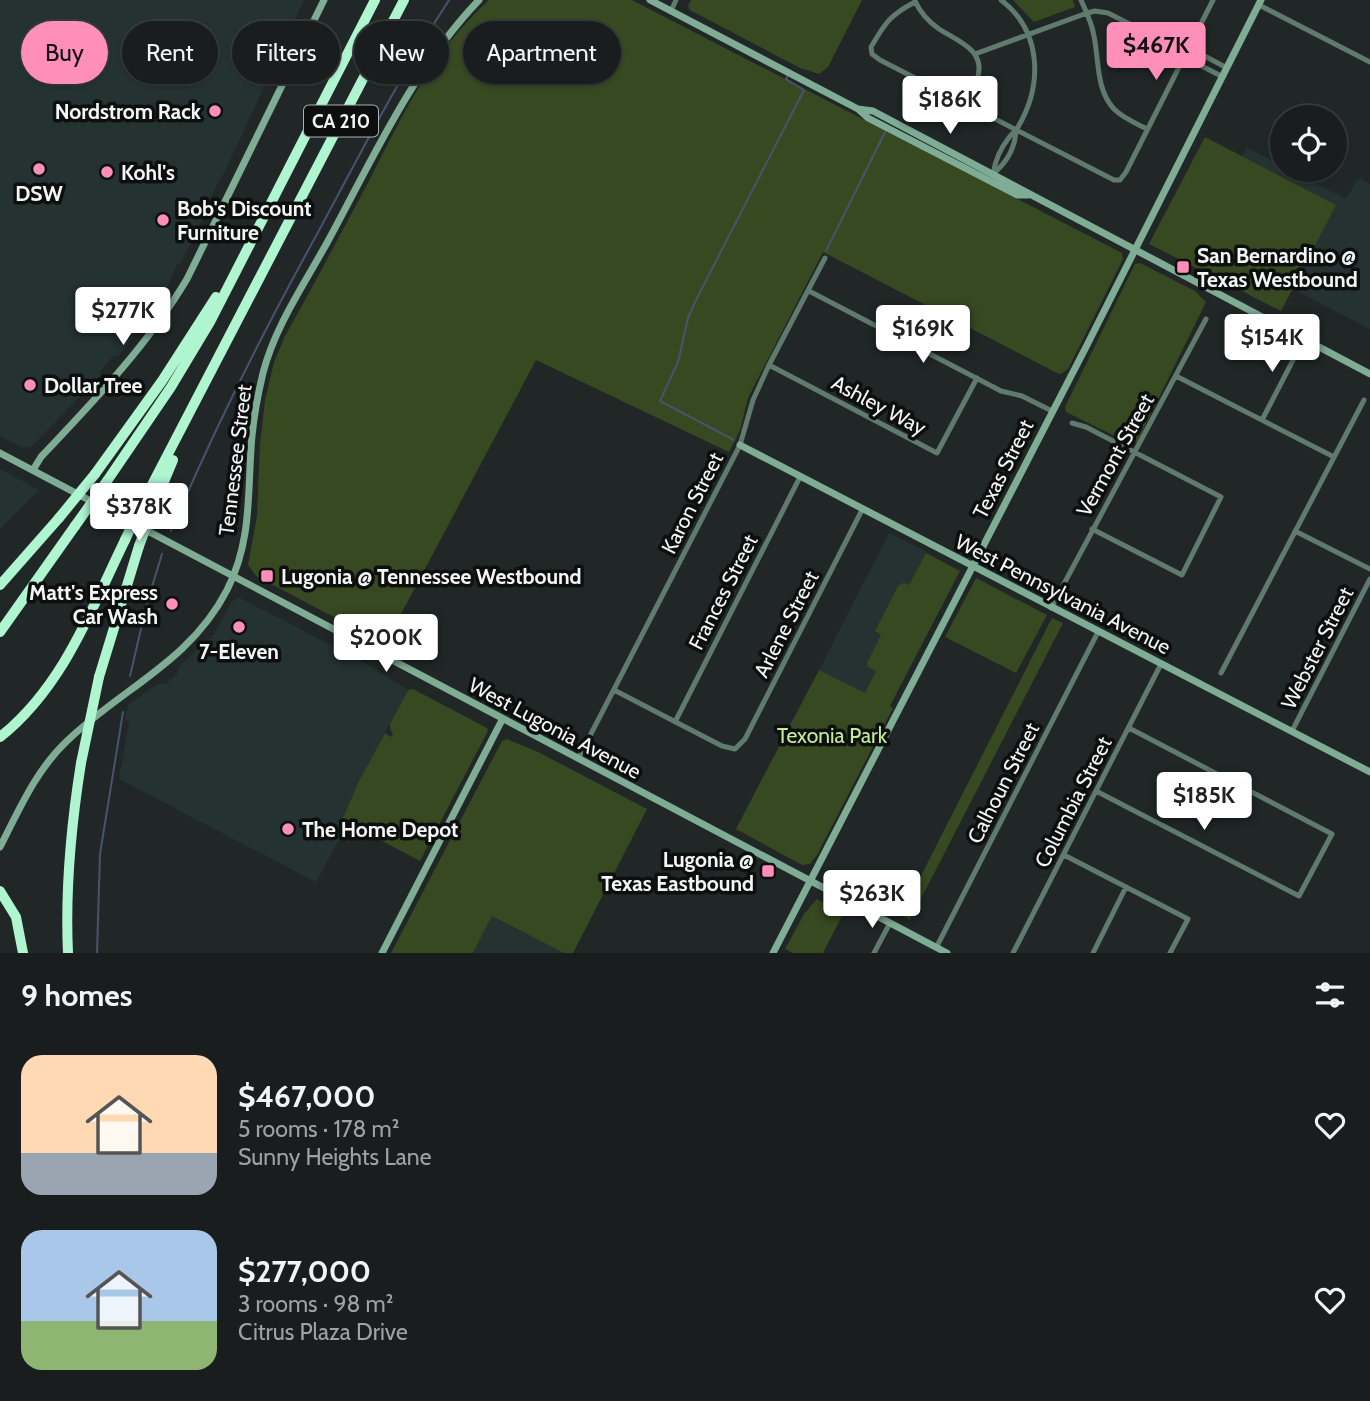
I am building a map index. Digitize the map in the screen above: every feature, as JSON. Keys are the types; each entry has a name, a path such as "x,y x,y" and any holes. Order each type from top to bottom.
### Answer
{"highway":[{"name":"CA 210","path":"250,243 374,0"},
{"name":"CA 210","path":"191,414 404,0"},
{"path":"0,584 95,474 162,381 250,243"},
{"path":"0,632 107,481 192,353 250,243"},
{"path":"0,737 39,699 65,661 142,504 191,414"},
{"path":"68,953 68,871 75,801 99,677 139,546 191,414"},
{"path":"0,891 16,917 23,953"}],"street":[{"path":"33,470 41,457 118,374 170,308 187,279 324,0"},
{"name":"Tennessee Street","path":"0,848 31,787 56,752 98,713 163,667 184,648 210,617 233,578 248,524 251,437 255,409 272,348 419,75 450,31 478,0"},
{"path":"650,0 1017,195 1028,195"},
{"path":"671,11 676,0"},
{"path":"993,174 996,160 1008,137 1016,131 1030,102 1036,63 1027,33 1018,16 1001,0"},
{"path":"1080,0 1094,32 1098,71 1104,93 1112,107 1147,129"},
{"path":"965,105 977,80 979,68 975,54 963,41 930,21 915,1 895,13 871,47 872,54 965,105 1108,178 1120,180 1211,1"},
{"path":"1260,2 1370,62"},
{"name":"Texas Street","path":"773,953 1260,2"},
{"path":"975,54 1094,11 1108,13 1227,68"},
{"path":"1187,51 1194,62 1223,77"},
{"path":"858,109 873,111 1020,187 1028,195 1370,374"},
{"path":"932,151 940,152 984,174 993,174"},
{"name":"Karon Street","path":"578,759 740,445 753,400 825,258"},
{"path":"809,291 1001,391 1026,397 1052,411"},
{"name":"Vermont Street","path":"1051,608 1206,319"},
{"path":"1262,420 1304,340"},
{"name":"Ashley Way","path":"769,365 937,453 976,378"},
{"path":"1176,376 1334,457"},
{"path":"1222,673 1364,400"},
{"path":"1072,423 1222,497 1182,575 1092,529"},
{"name":"West Pennsylvania Avenue","path":"740,445 1370,772"},
{"name":"West Lugonia Avenue","path":"0,453 947,953"},
{"name":"Frances Street","path":"675,722 800,477"},
{"name":"Arlene Street","path":"675,722 726,748 735,749 745,739 862,510"},
{"path":"1295,531 1370,569"},
{"name":"Webster Street","path":"1292,732 1370,579"},
{"name":"Calhoun Street","path":"936,948 1098,632"},
{"name":"Columbia Street","path":"1013,953 1161,664"},
{"path":"614,690 675,722"},
{"path":"382,953 502,720"},
{"path":"1096,791 1299,896 1332,834 1129,728"},
{"path":"1063,855 1188,919 1170,953"},
{"path":"1093,953 1126,887"},
{"path":"874,953 890,923"}],"shaded area":[{"path":"0,0 304,0 294,21 232,21 232,84 265,84 182,262 176,266 166,290 144,324 119,355 113,356 100,372 100,376 32,446 22,448 0,436"},
{"path":"1247,148 1270,160 1270,171 1242,156"},
{"path":"1358,178 1370,184 1370,329 1293,289 1335,205 1291,182 1313,182 1346,199"},
{"path":"0,469 39,490 0,529"},
{"path":"889,533 927,552 909,586 875,631 882,635 876,671 865,694 819,670"},
{"path":"240,598 364,662 408,690 358,783 342,820 348,823 316,882 119,779 129,721 125,720 128,705 157,684 165,684 177,675 178,668 211,639 232,601"},
{"path":"492,916 564,953 473,953"}],"green space":[{"path":"489,0 632,0 1122,253 1123,259 1068,369 1061,374 823,252 748,398 740,430 729,452 536,360 385,644 256,576 248,565 257,516 265,400 274,362 285,336 420,85 449,84 449,44 463,27 463,84 621,84 621,21 469,20"},
{"path":"691,0 862,0 828,67 819,74 800,68 690,10 688,6"},
{"path":"1013,0 1073,0 1075,7 1034,22"},
{"path":"1205,137 1270,171 1270,182 1292,182 1336,205 1281,311 1149,244"},
{"path":"1140,263 1195,291 1206,302 1137,442 1131,444 1066,412 1065,407 1135,264"},
{"name":"Texonia Park","path":"926,553 960,571 817,855 810,864 802,865 736,829 819,670 865,693 876,671 868,667 867,663 881,635 875,631 898,586 903,583 909,585"},
{"path":"976,578 1047,615 1016,673 945,637"},
{"path":"1052,618 1063,623 910,920 901,915"},
{"path":"413,689 487,728 488,731 420,861 342,820 385,733 391,737 393,734 390,724 408,690"},
{"path":"507,739 538,752 647,809 573,953 564,953 492,916 473,953 391,953 502,741"},
{"path":"817,899 843,914 823,953 793,953 785,949 804,914"}],"waterway":[{"path":"171,531 222,418 277,308 380,117 449,0"},
{"path":"734,440 660,401 678,362 688,318 695,302 804,90 786,79 787,77"},
{"path":"826,251 885,132"},
{"path":"130,676 162,554"},
{"path":"97,953 100,854 123,712"}],"place":[{"name":"Nordstrom Rack","path":"215,111"},
{"name":"DSW","path":"39,169"},
{"name":"Kohl's","path":"107,172"},
{"name":"Bob's Discount Furniture","path":"163,220"},
{"name":"San Bernardino @ Texas Westbound","path":"1183,267"},
{"name":"Dollar Tree","path":"30,385"},
{"name":"Lugonia @ Tennessee Westbound","path":"267,576"},
{"name":"Matt's Express Car Wash","path":"172,604"},
{"name":"7-Eleven","path":"239,627"},
{"name":"The Home Depot","path":"288,829"},
{"name":"Lugonia @ Texas Eastbound","path":"768,871"}]}
